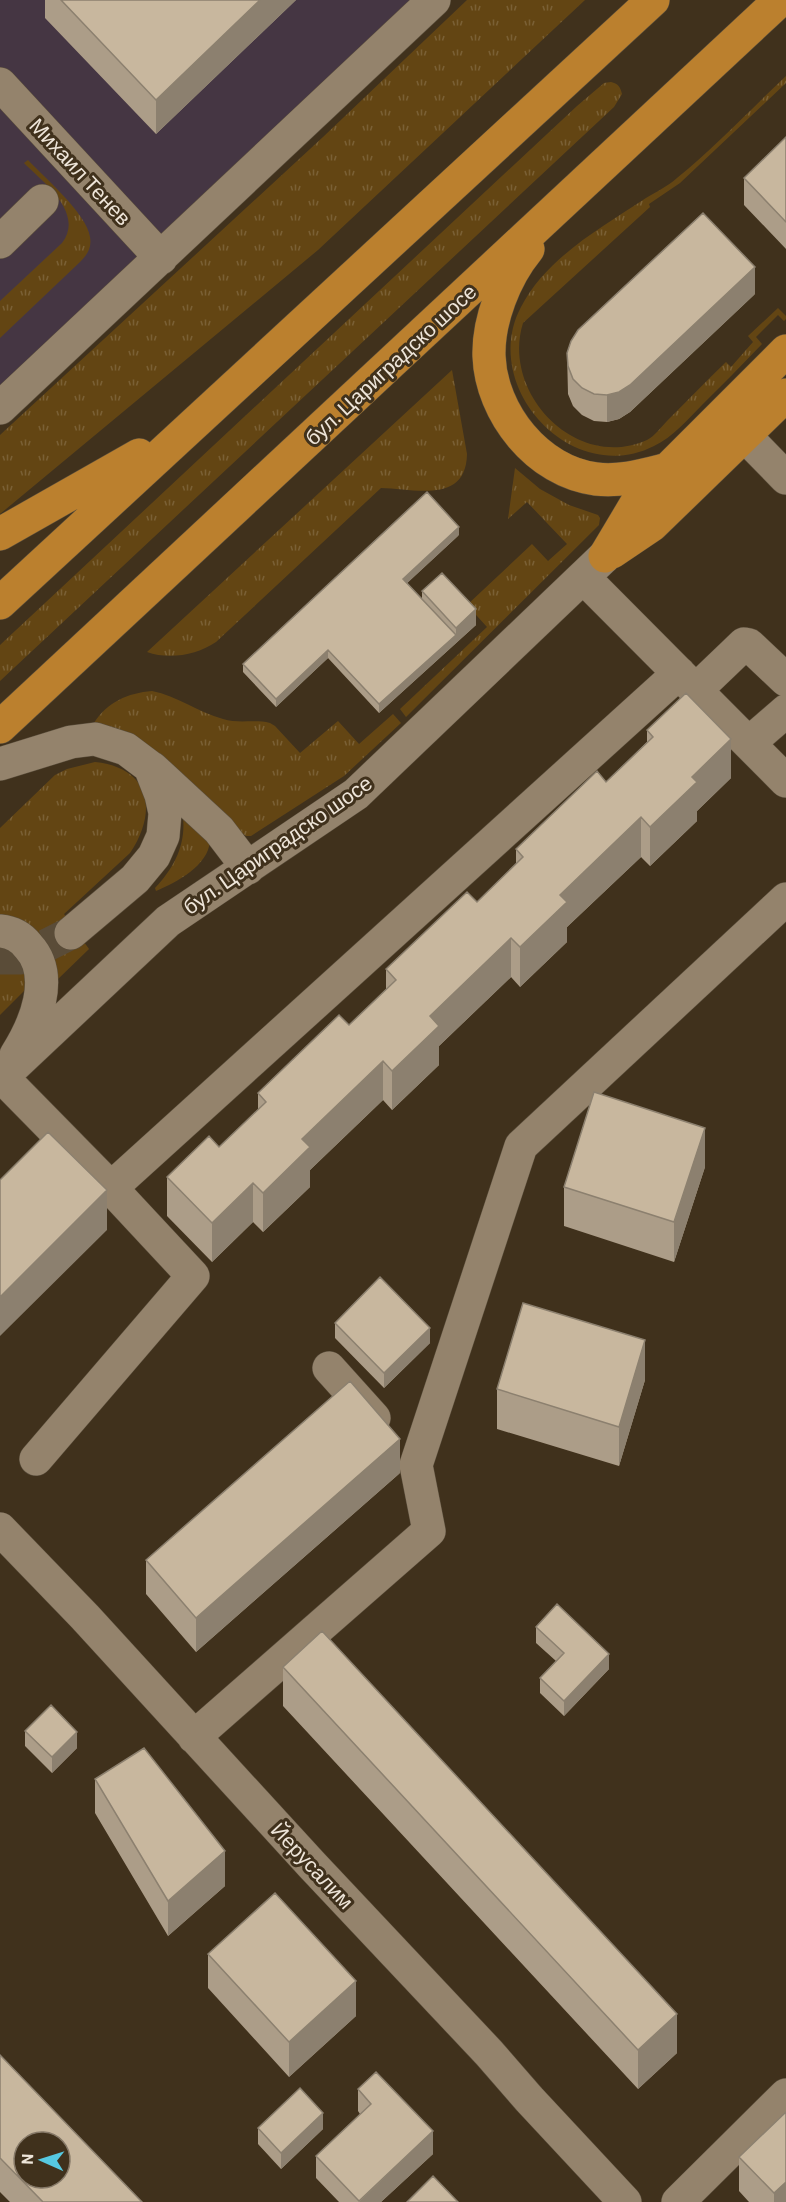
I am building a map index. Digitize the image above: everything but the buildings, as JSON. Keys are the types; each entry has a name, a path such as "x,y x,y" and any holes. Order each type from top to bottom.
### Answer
{"highway":[{"name":"бул. Цариградско шосе","path":"0,727 780,0"},
{"path":"0,603 646,5"},
{"path":"576,191 525,253 508,281 492,333 489,356 495,386 506,413 519,432 532,448 552,464 595,479 630,478 668,469"},
{"path":"595,567 636,504 786,351"},
{"path":"595,567 652,525 786,395"},
{"path":"0,534 188,428"}],"street":[{"path":"0,408 434,0"},
{"name":"Михаил Тенев","path":"0,84 161,258"},
{"path":"0,242 42,201"},
{"path":"744,435 786,478"},
{"path":"595,567 688,682 786,781"},
{"name":"бул. Цариградско шосе","path":"1,1078 168,921 356,794 595,567"},
{"path":"111,1188 688,682 744,644 749,645 786,680"},
{"path":"748,743 786,711"},
{"path":"0,764 71,742 95,739 126,749 150,767 219,830 248,868"},
{"path":"70,933 135,879 154,856 163,836 165,813 150,767"},
{"path":"194,1737 429,1531 416,1465 521,1146 786,899"},
{"path":"0,931 16,935 36,954 42,982 33,1023 22,1046 1,1078 48,1145 111,1188 193,1276 36,1460"},
{"path":"329,1368 416,1465"},
{"name":"Йерусалим","path":"0,1529 85,1617 625,2202"},
{"path":"678,2202 786,2095"}],"shaded area":[{"path":"0,0 434,0 0,408"}],"green space":[{"path":"467,0 585,0 318,250 0,514 0,435 323,137"},
{"path":"786,76 786,83 680,183 649,204 650,207 523,323 519,349 523,375 534,399 550,420 571,436 595,445 620,447 647,440 653,436 726,362 731,367 753,342 748,336 778,308 786,319 784,321 778,315 756,337 762,344 674,433 654,446 623,455 592,453 564,441 541,422 523,397 512,368 511,337 521,307 532,289 560,258 594,232 673,181 719,141"},
{"path":"611,82 618,86 622,94 614,107 0,681 0,645 577,106 604,83"},
{"path":"28,160 64,196 81,218 90,237 90,248 80,262 0,338 0,301 62,243 68,232 65,210 59,199 24,163"},
{"path":"452,370 467,454 464,470 458,481 436,490 381,488 216,642 183,655 164,656 147,652"},
{"path":"515,468 540,489 569,505 598,515 599,525 406,717 400,709 487,627 467,605 532,544 548,561 567,544 527,502 508,519"},
{"path":"152,691 170,696 223,719 270,723 300,753 338,721 359,744 393,714 401,723 344,776 251,836 246,836 94,723 105,709 119,700"},
{"path":"95,762 114,766 128,773 138,782 144,794 146,807 144,822 130,853 64,914 89,949 56,981 0,920 0,828 55,775 67,769"},
{"path":"183,817 210,841 208,850 204,858 190,872 156,891 155,888 177,856 183,837"},
{"path":"0,944 19,952 29,981 24,991 0,1015"}],"tunnel":[{"path":"0,958 21,958 71,933"}]}
